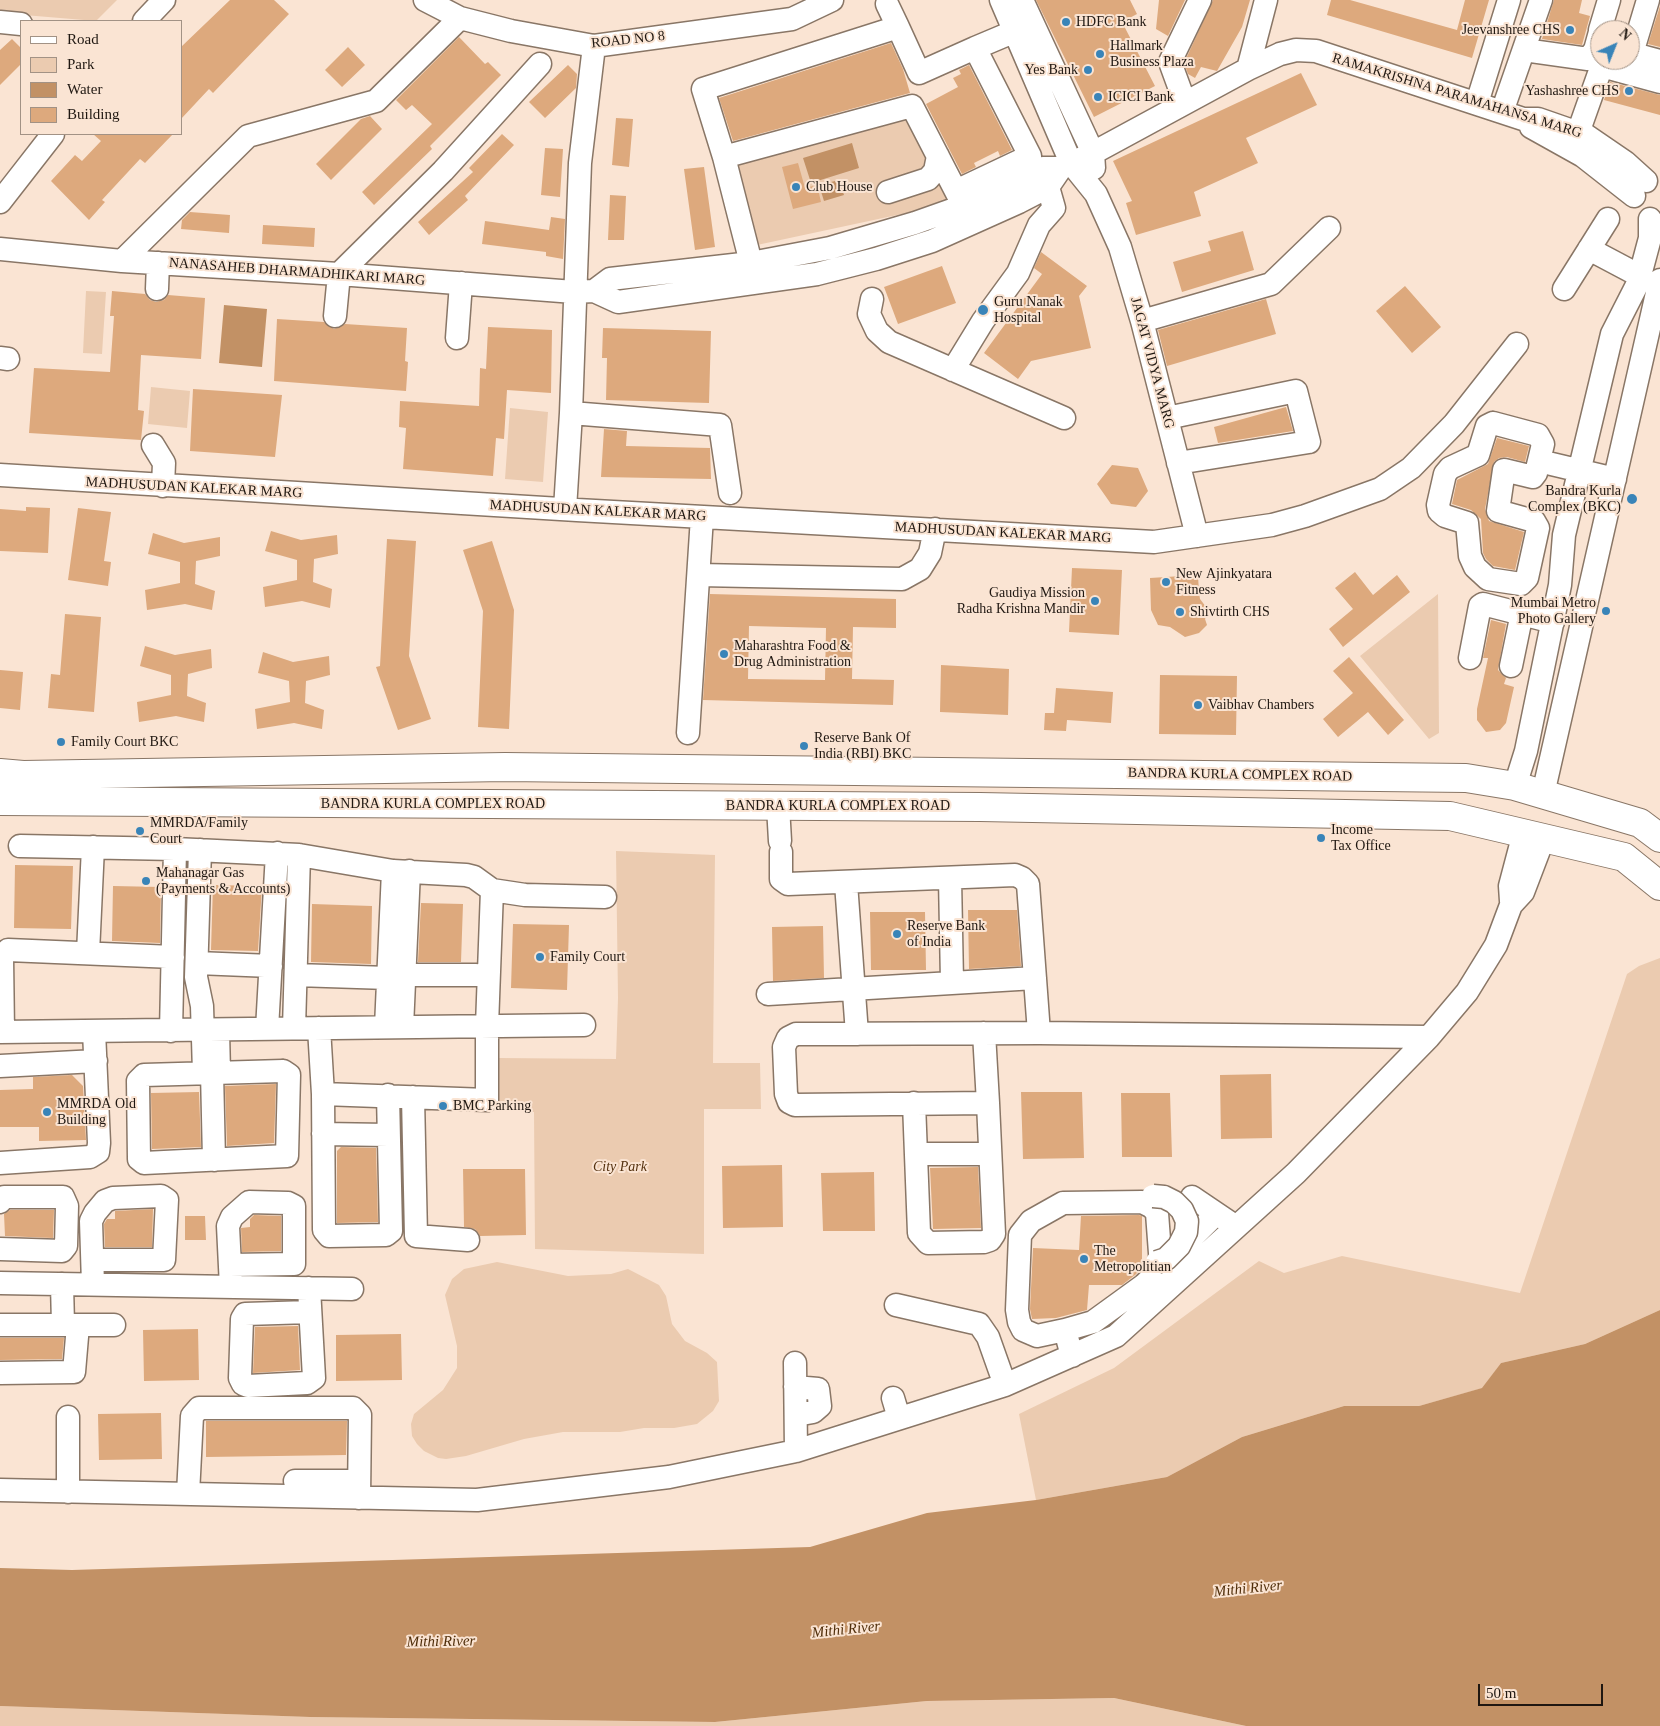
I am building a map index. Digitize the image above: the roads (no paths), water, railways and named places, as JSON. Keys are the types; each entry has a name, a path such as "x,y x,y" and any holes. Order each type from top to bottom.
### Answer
{"main road":[{"name":"BANDRA KURLA COMPLEX ROAD","path":"0,773 23,775 505,767 1466,778 1515,786 1640,823 1660,838"},
{"name":"BANDRA KURLA COMPLEX ROAD","path":"1,802 980,807 1450,816 1624,857 1660,886"}],"street":[{"path":"145,20 164,0"},
{"name":"ROAD NO 8","path":"426,0 460,18 511,31 594,46 792,19 832,0"},
{"path":"1001,0 1066,165 1096,194"},
{"path":"1022,0 1093,153 1096,194"},
{"path":"1185,103 1170,62 1200,0"},
{"path":"1248,69 1266,0"},
{"path":"1477,103 1509,0"},
{"path":"1502,112 1541,0"},
{"path":"1603,20 1609,0"},
{"path":"1648,0 1634,50 1637,55 1660,61"},
{"path":"887,4 919,73 1013,32"},
{"path":"122,261 248,136 376,101 460,18"},
{"path":"0,22 20,24"},
{"path":"741,195 701,81 898,27"},
{"path":"565,510 571,413 584,291 580,163 594,46"},
{"path":"727,156 912,106 959,199 1030,156 975,48"},
{"name":"RAMAKRISHNA PARAMAHANSA MARG","path":"1066,165 1093,153 1248,69 1280,54 1296,50 1316,51 1523,119 1538,119 1625,162 1652,183 1637,209 1641,215 1655,219"},
{"path":"1524,50 1588,58 1590,56"},
{"path":"335,316 339,274 443,171 540,64"},
{"path":"1585,143 1601,68 1605,67 1660,82"},
{"path":"0,202 52,135"},
{"path":"727,156 751,263"},
{"path":"888,192 928,179 935,170 938,156"},
{"path":"953,370 983,321 1018,273 1039,225 1054,208 1048,187 1066,165"},
{"name":"NANASAHEB DHARMADHIKARI MARG","path":"584,291 610,280 751,263 934,228 959,199 1043,168 1066,165"},
{"name":"NANASAHEB DHARMADHIKARI MARG","path":"0,249 122,261 584,291 618,302 817,274 876,259 934,228 1048,187"},
{"name":"JAGAT VIDYA MARG","path":"1096,194 1120,247 1142,321 1197,536"},
{"path":"1564,289 1608,219"},
{"path":"1543,794 1615,478 1651,274 1650,238 1655,219"},
{"path":"1142,321 1271,284 1329,228"},
{"path":"1589,249 1651,274"},
{"path":"157,290 158,263"},
{"path":"691,270 697,292"},
{"path":"1515,786 1526,751 1560,585 1564,535 1612,334 1618,319 1651,274"},
{"path":"457,338 461,283"},
{"path":"872,299 869,314 877,331 889,342 1064,418"},
{"name":"MADHUSUDAN KALEKAR MARG","path":"0,475 565,510 1154,542 1272,525 1305,516 1380,489 1411,468 1454,424 1517,344"},
{"path":"1167,418 1296,391 1309,442 1178,463"},
{"path":"571,413 720,425 730,493"},
{"path":"1470,461 1533,477 1539,461 1543,444 1542,439 1538,435 1493,422 1487,426 1478,455 1470,461 1450,468 1445,474 1438,505 1439,511 1445,516 1468,523 1471,561 1488,579 1520,584 1527,578 1538,528 1534,521 1498,511 1504,470"},
{"path":"153,445 164,462 163,486"},
{"path":"1539,461 1615,478"},
{"path":"688,733 702,517"},
{"path":"698,575 902,579 920,569 930,553 935,529"},
{"path":"1470,658 1480,606 1483,604 1552,622"},
{"path":"1522,613 1512,663 1543,667"},
{"path":"778,806 782,879 788,884 1015,875 1022,878 1028,884 1039,1033"},
{"path":"0,1490 68,1492 188,1487 359,1489 477,1500 669,1477 796,1451 896,1408 1005,1384 1072,1356 1116,1336 1296,1173 1428,1036 1467,992 1496,945 1511,905 1523,892 1534,835"},
{"path":"20,846 299,854 401,871 466,875 486,886 525,895 604,897"},
{"path":"88,953 93,847"},
{"path":"171,1031 175,849"},
{"path":"200,850 196,977 210,1031 214,1160"},
{"path":"267,1029 277,853"},
{"path":"294,1028 301,972 299,854"},
{"path":"394,1027 385,973 401,871"},
{"path":"950,878 952,982"},
{"path":"846,882 857,1034"},
{"path":"323,1094 487,1100 476,975 486,886"},
{"path":"481,1026 486,886"},
{"path":"23,1065 9,1032 2,957 4,952 8,950 173,957"},
{"path":"197,963 271,966"},
{"path":"301,972 476,975"},
{"path":"768,994 1035,978"},
{"path":"9,1032 584,1025"},
{"path":"320,1028 323,1094 324,1230 329,1236 386,1235 391,1231 388,1095"},
{"path":"0,1163 90,1158 98,1152 100,1143 94,1031"},
{"path":"914,1104 919,1233 928,1243 990,1240 994,1234 984,1033"},
{"path":"988,1103 796,1105 789,1102 786,1094 784,1046 788,1038 796,1034 1039,1033 1428,1036"},
{"path":"0,1066 96,1061"},
{"path":"287,1072 289,1075 288,1153 282,1158 144,1162 139,1159 138,1081 141,1077 144,1075 211,1073 287,1072"},
{"path":"413,1096 416,1236 468,1240"},
{"path":"323,1134 388,1135"},
{"path":"916,1154 990,1154"},
{"path":"0,1202 4,1197 63,1197 68,1206 66,1246 62,1251 0,1249"},
{"path":"1164,1197 1174,1202 1182,1210 1187,1220 1186,1232 1180,1246 1159,1265 1144,1285 1096,1321 1037,1336 1023,1330 1019,1322 1017,1310 1019,1244 1024,1229 1031,1220 1063,1203 1164,1197"},
{"path":"1192,1198 1236,1227"},
{"path":"1159,1265 1189,1243 1216,1214"},
{"path":"0,1245 0,1282 93,1284 230,1276 309,1288 352,1289"},
{"path":"93,1260 93,1284"},
{"path":"1159,1265 1163,1293"},
{"path":"0,1374 74,1372 70,1325 62,1284"},
{"path":"309,1288 310,1312"},
{"path":"896,1305 979,1324 988,1337 1005,1384"},
{"path":"0,1325 114,1325"},
{"path":"1066,1330 1072,1356"},
{"path":"795,1363 796,1451"},
{"path":"188,1487 192,1416 199,1408 353,1408 360,1415 359,1489"},
{"path":"68,1417 68,1492"}],"water":[{"path":"852,143 859,168 811,183 803,158"},
{"path":"839,180 844,195 824,201 819,185"},
{"path":"224,305 267,309 262,367 219,363"},
{"name":"Mithi River","path":"1660,1310 1660,1726 1246,1726 1114,1698 927,1701 715,1722 310,1717 0,1706 0,1568 72,1570 810,1547 927,1513 1036,1500 1167,1477 1242,1437 1344,1406 1419,1406 1482,1388 1501,1363 1585,1344"}],"place":[{"name":"HDFC Bank","path":"1066,22"},
{"name":"Jeevanshree CHS","path":"1570,30"},
{"name":"Hallmark Business Plaza","path":"1100,54"},
{"name":"Yes Bank","path":"1088,70"},
{"name":"Yashashree CHS","path":"1629,91"},
{"name":"ICICI Bank","path":"1098,97"},
{"name":"Club House","path":"796,187"},
{"name":"Guru Nanak Hospital","path":"983,310"},
{"name":"Bandra Kurla Complex (BKC)","path":"1632,499"},
{"name":"New Ajinkyatara Fitness","path":"1166,582"},
{"name":"Gaudiya Mission Radha Krishna Mandir","path":"1095,601"},
{"name":"Mumbai Metro Photo Gallery","path":"1606,611"},
{"name":"Shivtirth CHS","path":"1180,612"},
{"name":"Maharashtra Food & Drug Administration","path":"724,654"},
{"name":"Vaibhav Chambers","path":"1198,705"},
{"name":"Family Court BKC","path":"61,742"},
{"name":"Reserve Bank Of India (RBI) BKC","path":"804,746"},
{"name":"MMRDA/Family Court","path":"140,831"},
{"name":"Income Tax Office","path":"1321,838"},
{"name":"Mahanagar Gas (Payments & Accounts)","path":"146,881"},
{"name":"Reserve Bank of India","path":"897,934"},
{"name":"Family Court","path":"540,957"},
{"name":"BMC Parking","path":"443,1106"},
{"name":"MMRDA Old Building","path":"47,1112"},
{"name":"The Metropolitian","path":"1084,1259"}],"park label":[{"name":"City Park","path":"620,1167"}]}
